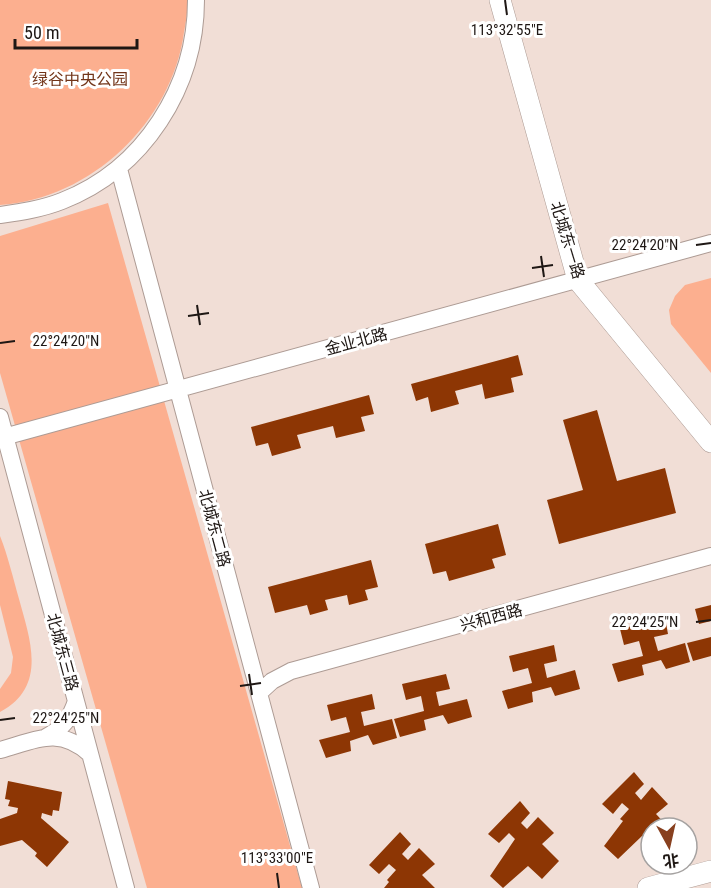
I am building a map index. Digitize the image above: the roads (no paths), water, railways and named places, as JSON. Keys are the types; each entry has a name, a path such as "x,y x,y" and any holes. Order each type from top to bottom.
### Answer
{"street":[{"path":"0,215 32,210 63,201 119,169 144,144 164,115 180,84 190,51 196,16 196,0"},
{"name":"北城东一路","path":"500,0 578,280 711,442"},
{"name":"北城东二路","path":"119,169 311,888"},
{"name":"金业北路","path":"3,437 711,243"},
{"name":"北城东三路","path":"0,417 3,437 126,888"},
{"path":"690,562 711,544"},
{"name":"兴和西路","path":"291,671 711,556"},
{"path":"250,660 267,670 291,671"},
{"path":"259,693 273,681 291,671"},
{"path":"45,738 60,729 70,717 76,701"},
{"path":"0,750 45,738 62,737 78,743 90,754"},
{"path":"648,888 711,871"}],"park label":[{"name":"绿谷中央公园","path":"80,79"}]}
